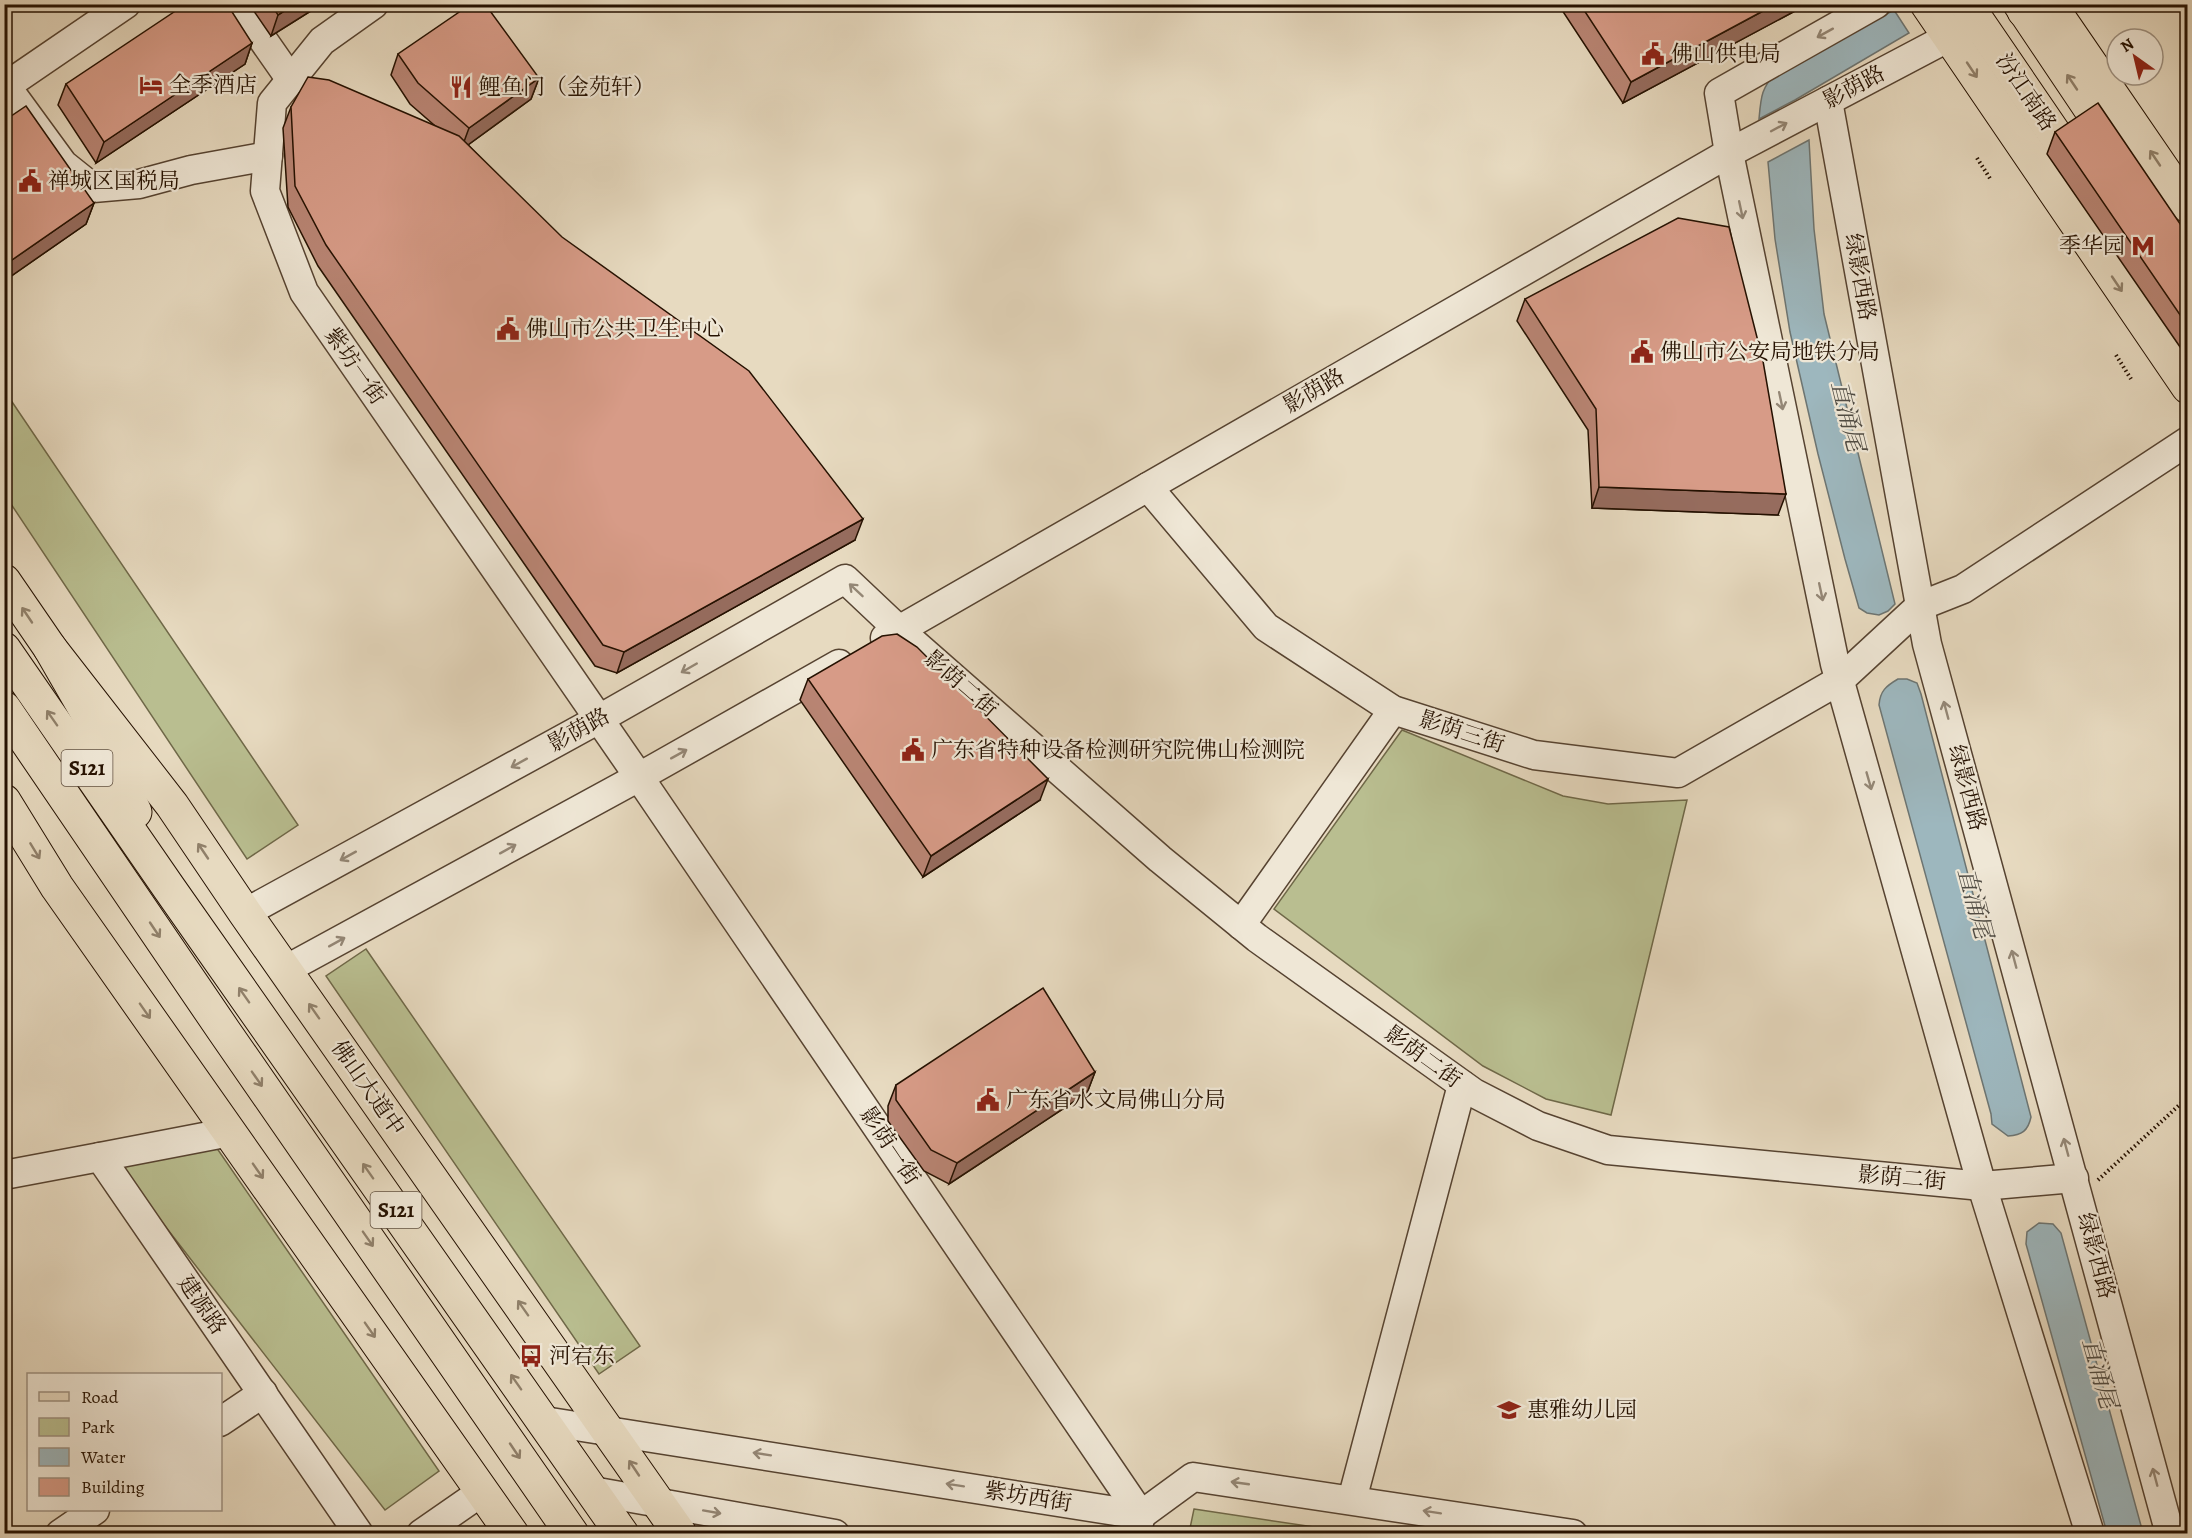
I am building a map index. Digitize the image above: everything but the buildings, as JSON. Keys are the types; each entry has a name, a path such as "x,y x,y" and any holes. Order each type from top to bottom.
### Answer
{"main road":[{"path":"1927,4 2187,387"},
{"name":"汾江南路","path":"2027,7 2181,220"},
{"name":"汾江南路","path":"1972,14 2097,196"},
{"path":"4,581 50,648 100,735 169,888"},
{"name":"佛山大道中","path":"50,648 172,805 245,913 680,1533"},
{"name":"S121","path":"4,649 622,1533"},
{"name":"S121","path":"4,708 572,1533"},
{"path":"4,749 138,904"},
{"path":"4,801 57,887 512,1533"}],"street":[{"path":"126,4 6,86 63,164 93,188 139,184 268,156"},
{"path":"238,4 291,80"},
{"name":"紫坊一街","path":"374,4 322,41 273,103 265,191 304,292 639,777"},
{"path":"1876,4 1719,93 1840,680 1982,1186 2090,1533"},
{"name":"影荫路","path":"285,970 639,777 899,630 1730,153 1949,37 1972,14"},
{"name":"绿影西路","path":"1828,101 1927,644 2170,1533"},
{"path":"1920,606 1963,589 2187,441"},
{"name":"影荫三街","path":"1148,487 1266,627 1393,710 1534,755 1678,773 1840,680 1920,606"},
{"name":"影荫路","path":"245,913 599,719 845,579 899,630"},
{"name":"影荫二街","path":"899,630 1160,859 1241,925 1474,1094 1538,1126 1608,1150 1982,1186 2077,1187"},
{"path":"1241,925 1393,710"},
{"name":"影荫一街","path":"639,777 1139,1524"},
{"path":"1352,1500 1462,1084"},
{"path":"4,1175 230,1132"},
{"name":"建源路","path":"100,1157 359,1533"},
{"path":"222,1421 263,1393"},
{"name":"紫坊西街","path":"544,1421 608,1430 1139,1524"},
{"path":"1139,1524 1193,1477 1573,1533"},
{"path":"421,1533 483,1491"},
{"path":"592,1491 836,1533"},
{"path":"60,1533 91,1511"}],"path":[{"path":"1977,158 1991,180"},
{"path":"2116,355 2131,379"},
{"path":"2077,1187 2187,1097"}],"green space":[{"path":"4,390 298,825 247,859 5,495"},
{"path":"1402,730 1563,796 1608,804 1687,800 1611,1115 1546,1099 1483,1066 1274,909"},
{"path":"366,949 640,1346 599,1374 326,976"},
{"path":"214,1144 439,1471 385,1510 117,1164"},
{"path":"1194,1509 1354,1533 1189,1533"}],"water":[{"path":"1894,10 1909,33 1759,119 1763,94 1767,83 1776,72"},
{"name":"直涌尾","path":"1809,140 1814,229 1824,314 1895,604 1888,611 1879,615 1867,613 1859,608 1845,559 1790,332 1775,239 1768,162"},
{"name":"直涌尾","path":"1898,679 1907,679 1917,683 1921,694 2031,1117 2026,1129 2017,1135 2008,1136 1992,1124 1879,705 1884,689"},
{"path":"2039,1223 2053,1224 2061,1233 2143,1533 2107,1533 2026,1244 2027,1232"}],"place":[{"name":"佛山供电局","path":"1653,54"},
{"name":"全季酒店","path":"151,85"},
{"name":"鲤鱼门（金苑轩）","path":"461,87"},
{"name":"禅城区国税局","path":"30,181"},
{"name":"季华园","path":"2143,246"},
{"name":"佛山市公共卫生中心","path":"508,329"},
{"name":"佛山市公安局地铁分局","path":"1642,352"},
{"name":"广东省特种设备检测研究院佛山检测院","path":"913,750"},
{"name":"广东省水文局佛山分局","path":"988,1100"},
{"name":"河宕东","path":"531,1356"},
{"name":"惠雅幼儿园","path":"1509,1410"}]}
